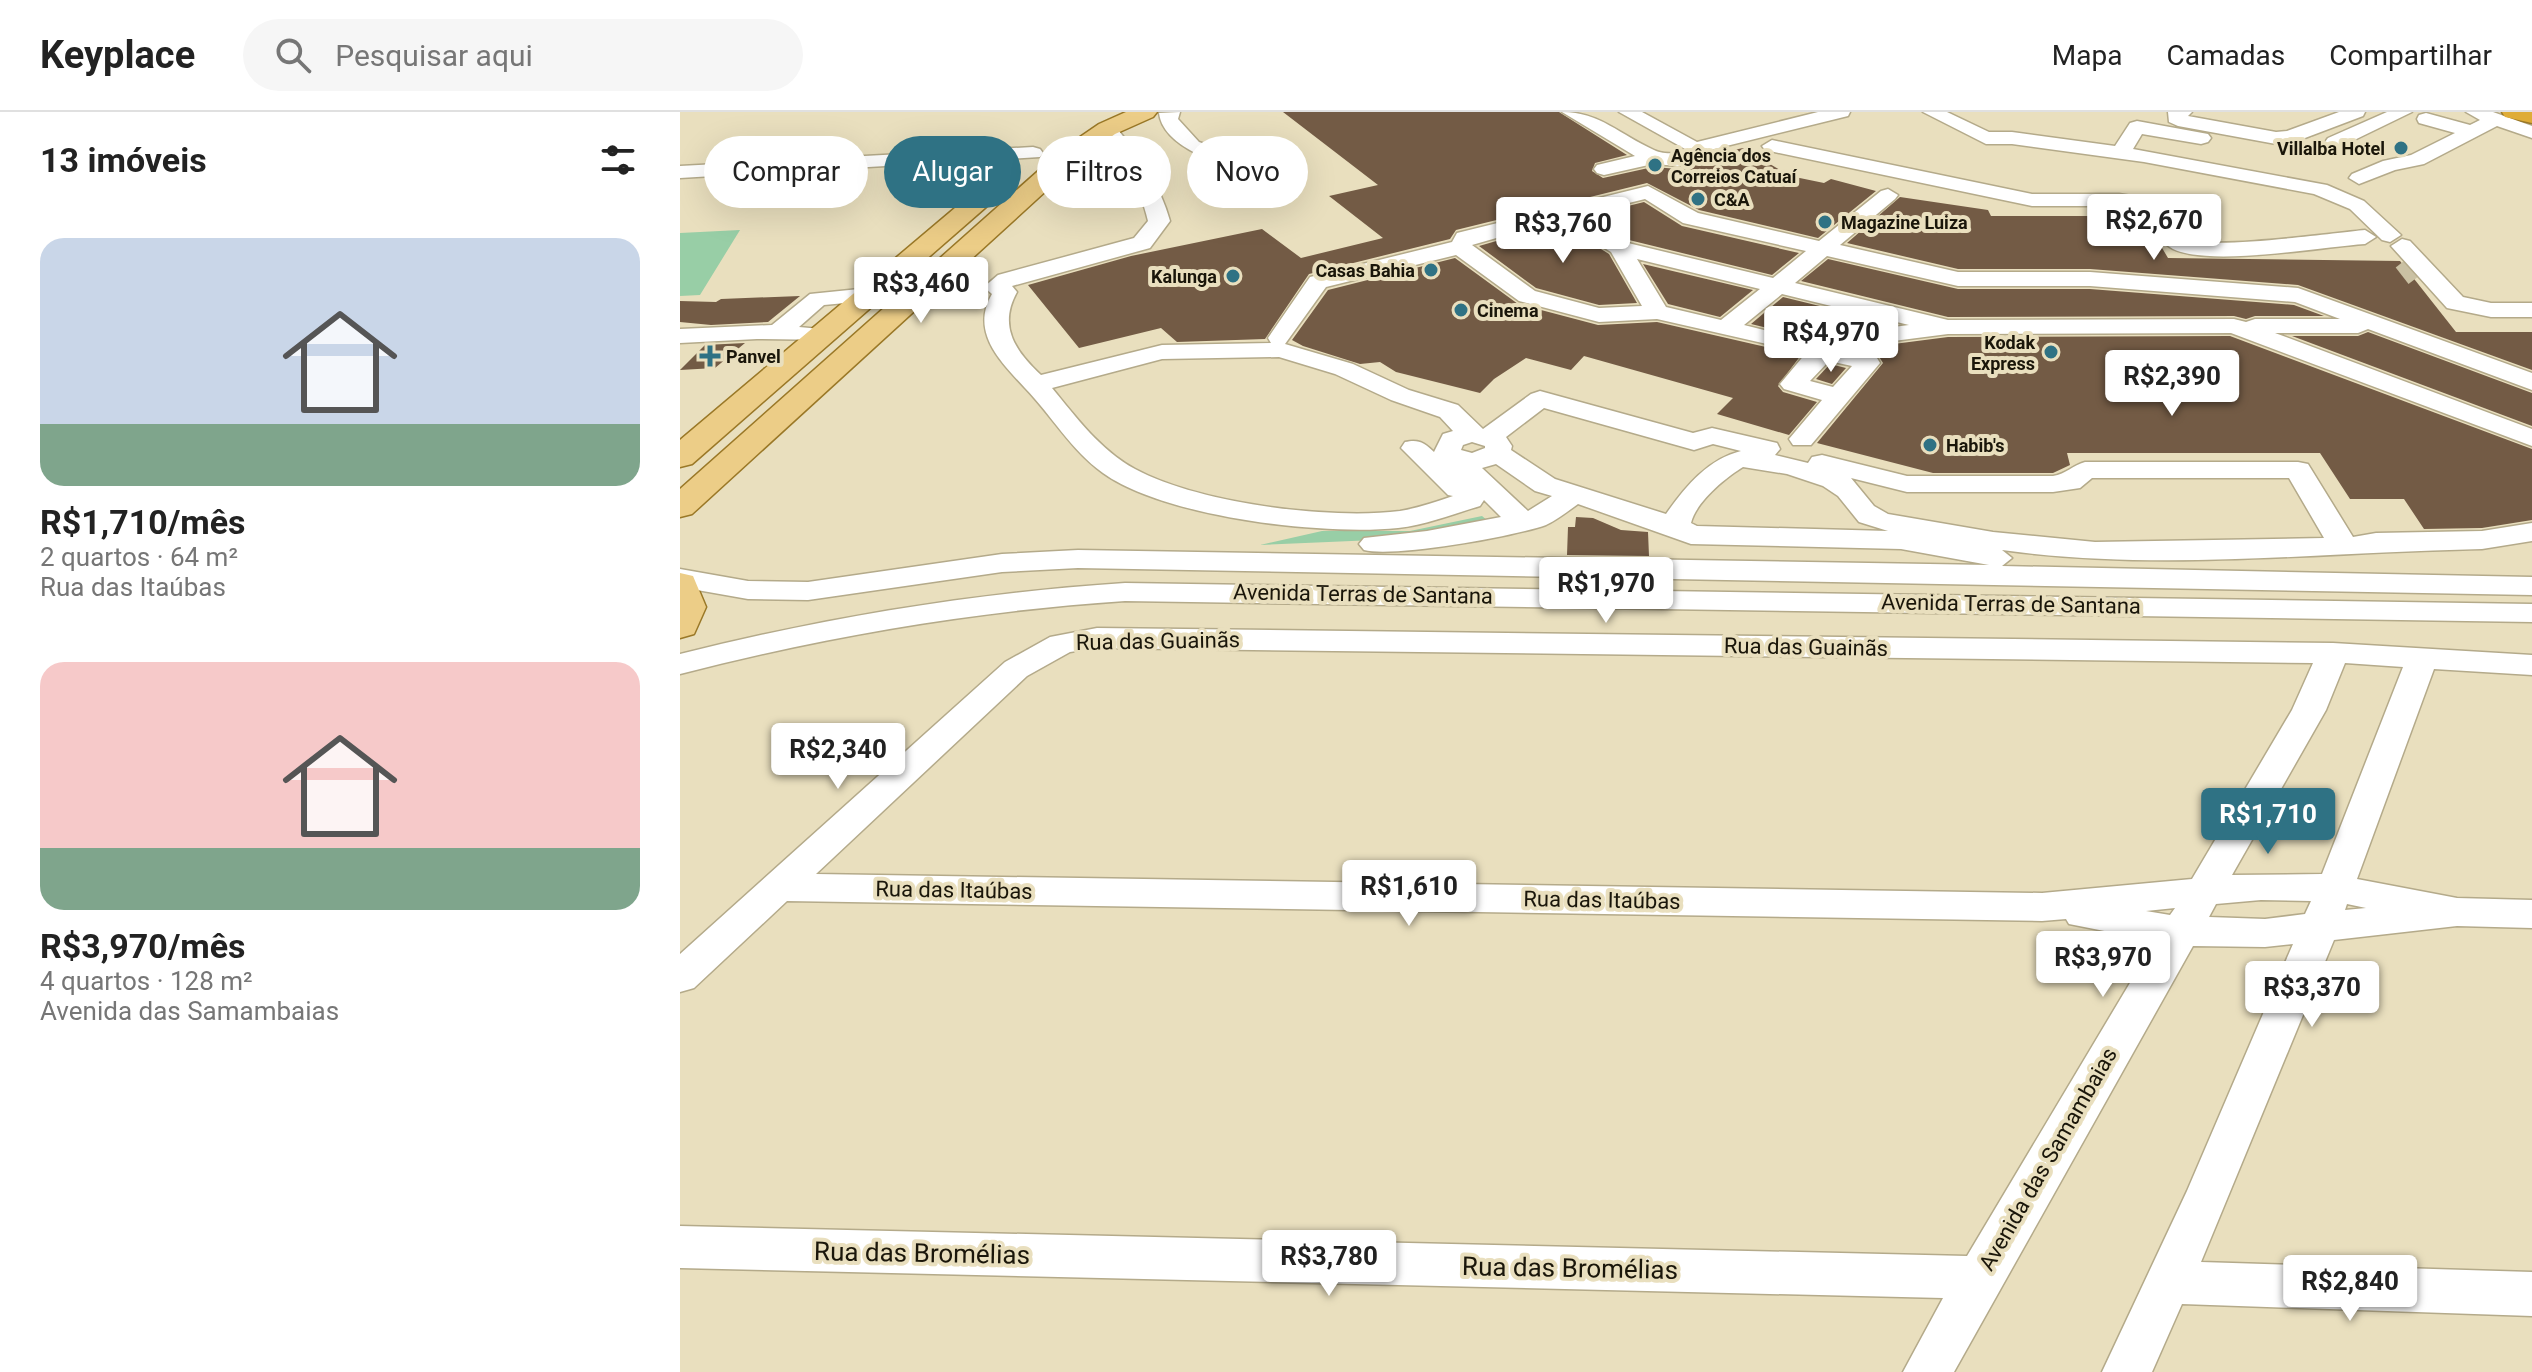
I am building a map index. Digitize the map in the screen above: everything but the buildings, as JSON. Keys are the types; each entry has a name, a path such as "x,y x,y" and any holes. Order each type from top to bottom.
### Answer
{"highway":[{"path":"2506,116 2531,114"}],"main road":[{"path":"680,457 1033,153 1055,137 1145,112"},
{"path":"680,507 1073,153 1104,121"},
{"path":"680,584 687,607 680,626"}],"street":[{"path":"1171,112 1168,113 1169,120 1187,140"},
{"path":"1571,112 1653,158"},
{"path":"1628,112 1694,148 1841,112"},
{"path":"1932,112 1986,138 2012,138 2240,170 2337,195 2357,205 2381,238 2455,303 2490,316 2532,310"},
{"path":"2183,112 2176,114 2176,118 2276,138 2290,137 2356,112"},
{"path":"1967,114 2012,138"},
{"path":"2359,178 2390,165 2417,160 2468,128 2506,116 2532,132"},
{"path":"2316,150 2413,119 2468,128"},
{"path":"1104,121 1147,185 1159,221 1142,243 1006,280 995,287 1005,292 994,320 1001,346 1010,360 1036,384 1095,453 1123,475 1164,493 1292,515 1398,520 1470,500 1414,448 1474,448 1538,482 1677,527 1691,535 1901,540 2088,576"},
{"path":"2120,153 2137,127 2255,148 2240,170"},
{"path":"2314,128 2343,139"},
{"path":"1772,146 2032,200 2119,200 2163,207 2157,215 2166,229 2182,245 2197,248 2281,246 2304,240 2381,238"},
{"path":"680,172 1033,153"},
{"path":"1280,338 1318,282 1460,247 1465,238 1648,192 1682,157 1653,158 1604,169"},
{"path":"2267,176 2289,162"},
{"path":"2267,176 2333,184 2368,194 2396,214 2381,238"},
{"path":"1648,192 1691,218 1958,279 2193,285 2298,295 2374,326 2532,382"},
{"path":"1726,328 1888,195"},
{"path":"1562,213 1620,248 1948,327"},
{"path":"2166,229 2269,229 2381,238"},
{"path":"2269,229 2304,240"},
{"path":"1460,247 1527,296 1599,315 1657,312 1868,363 1802,439"},
{"path":"1620,248 1657,312"},
{"path":"2179,258 2193,285 2234,326 2532,438"},
{"path":"2040,279 2062,327"},
{"path":"2421,283 2436,300 2455,313 2532,323"},
{"path":"776,334 818,299 869,295"},
{"path":"1812,349 1948,327 2374,326"},
{"path":"680,336 822,335"},
{"path":"1812,349 1793,384 1838,396"},
{"path":"1036,384 1162,352 1280,350 1344,369 1400,395 1449,411 1516,521"},
{"path":"1474,448 1540,399 1907,484 2053,484 2070,482 2085,470 2298,470 2344,546"},
{"path":"1703,439 1728,462"},
{"path":"1677,527 1680,514 1728,462 1749,460 1827,478 1842,485 1867,516 1979,540 2097,551 2482,540 2532,532"},
{"path":"1241,562 1324,545 1427,540 1538,518 1576,493"},
{"name":"Avenida Terras de Santana","path":"680,578 748,590 808,591 968,567 1039,560 2532,586"},
{"name":"Avenida Terras de Santana","path":"680,664 804,633 919,611 1014,600 1137,592 2532,613"},
{"name":"Rua das Guainãs","path":"680,977 1016,669 1061,644 1097,638 2333,653 2532,665"},
{"name":"Avenida das Samambaias","path":"1928,1372 2309,710 2333,653"},
{"path":"2127,1372 2169,1282 2321,926 2409,701 2422,657"},
{"name":"Rua das Itaúbas","path":"777,887 2042,907 2261,886 2335,888 2457,912"},
{"name":"Rua das Itaúbas","path":"2042,907 2180,931 2265,933 2457,912 2532,914"},
{"name":"Rua das Bromélias","path":"680,1247 1980,1278"},
{"path":"2169,1282 2532,1294"}],"green space":[{"path":"740,230 700,295 680,296 680,233"},
{"path":"1482,516 1488,521 1375,540 1260,545 1322,531 1410,531"}],"tunnel":[{"path":"2404,261 2421,283"}],"place":[{"name":"Villalba Hotel","path":"2401,148"},
{"name":"Agência dos Correios Catuaí","path":"1655,165"},
{"name":"C&A","path":"1698,199"},
{"name":"Magazine Luiza","path":"1825,222"},
{"name":"Casas Bahia","path":"1431,270"},
{"name":"Kalunga","path":"1233,276"},
{"name":"Cinema","path":"1461,310"},
{"name":"Kodak Express","path":"2051,352"},
{"name":"Panvel","path":"710,356"},
{"name":"Habib's","path":"1930,445"}]}
